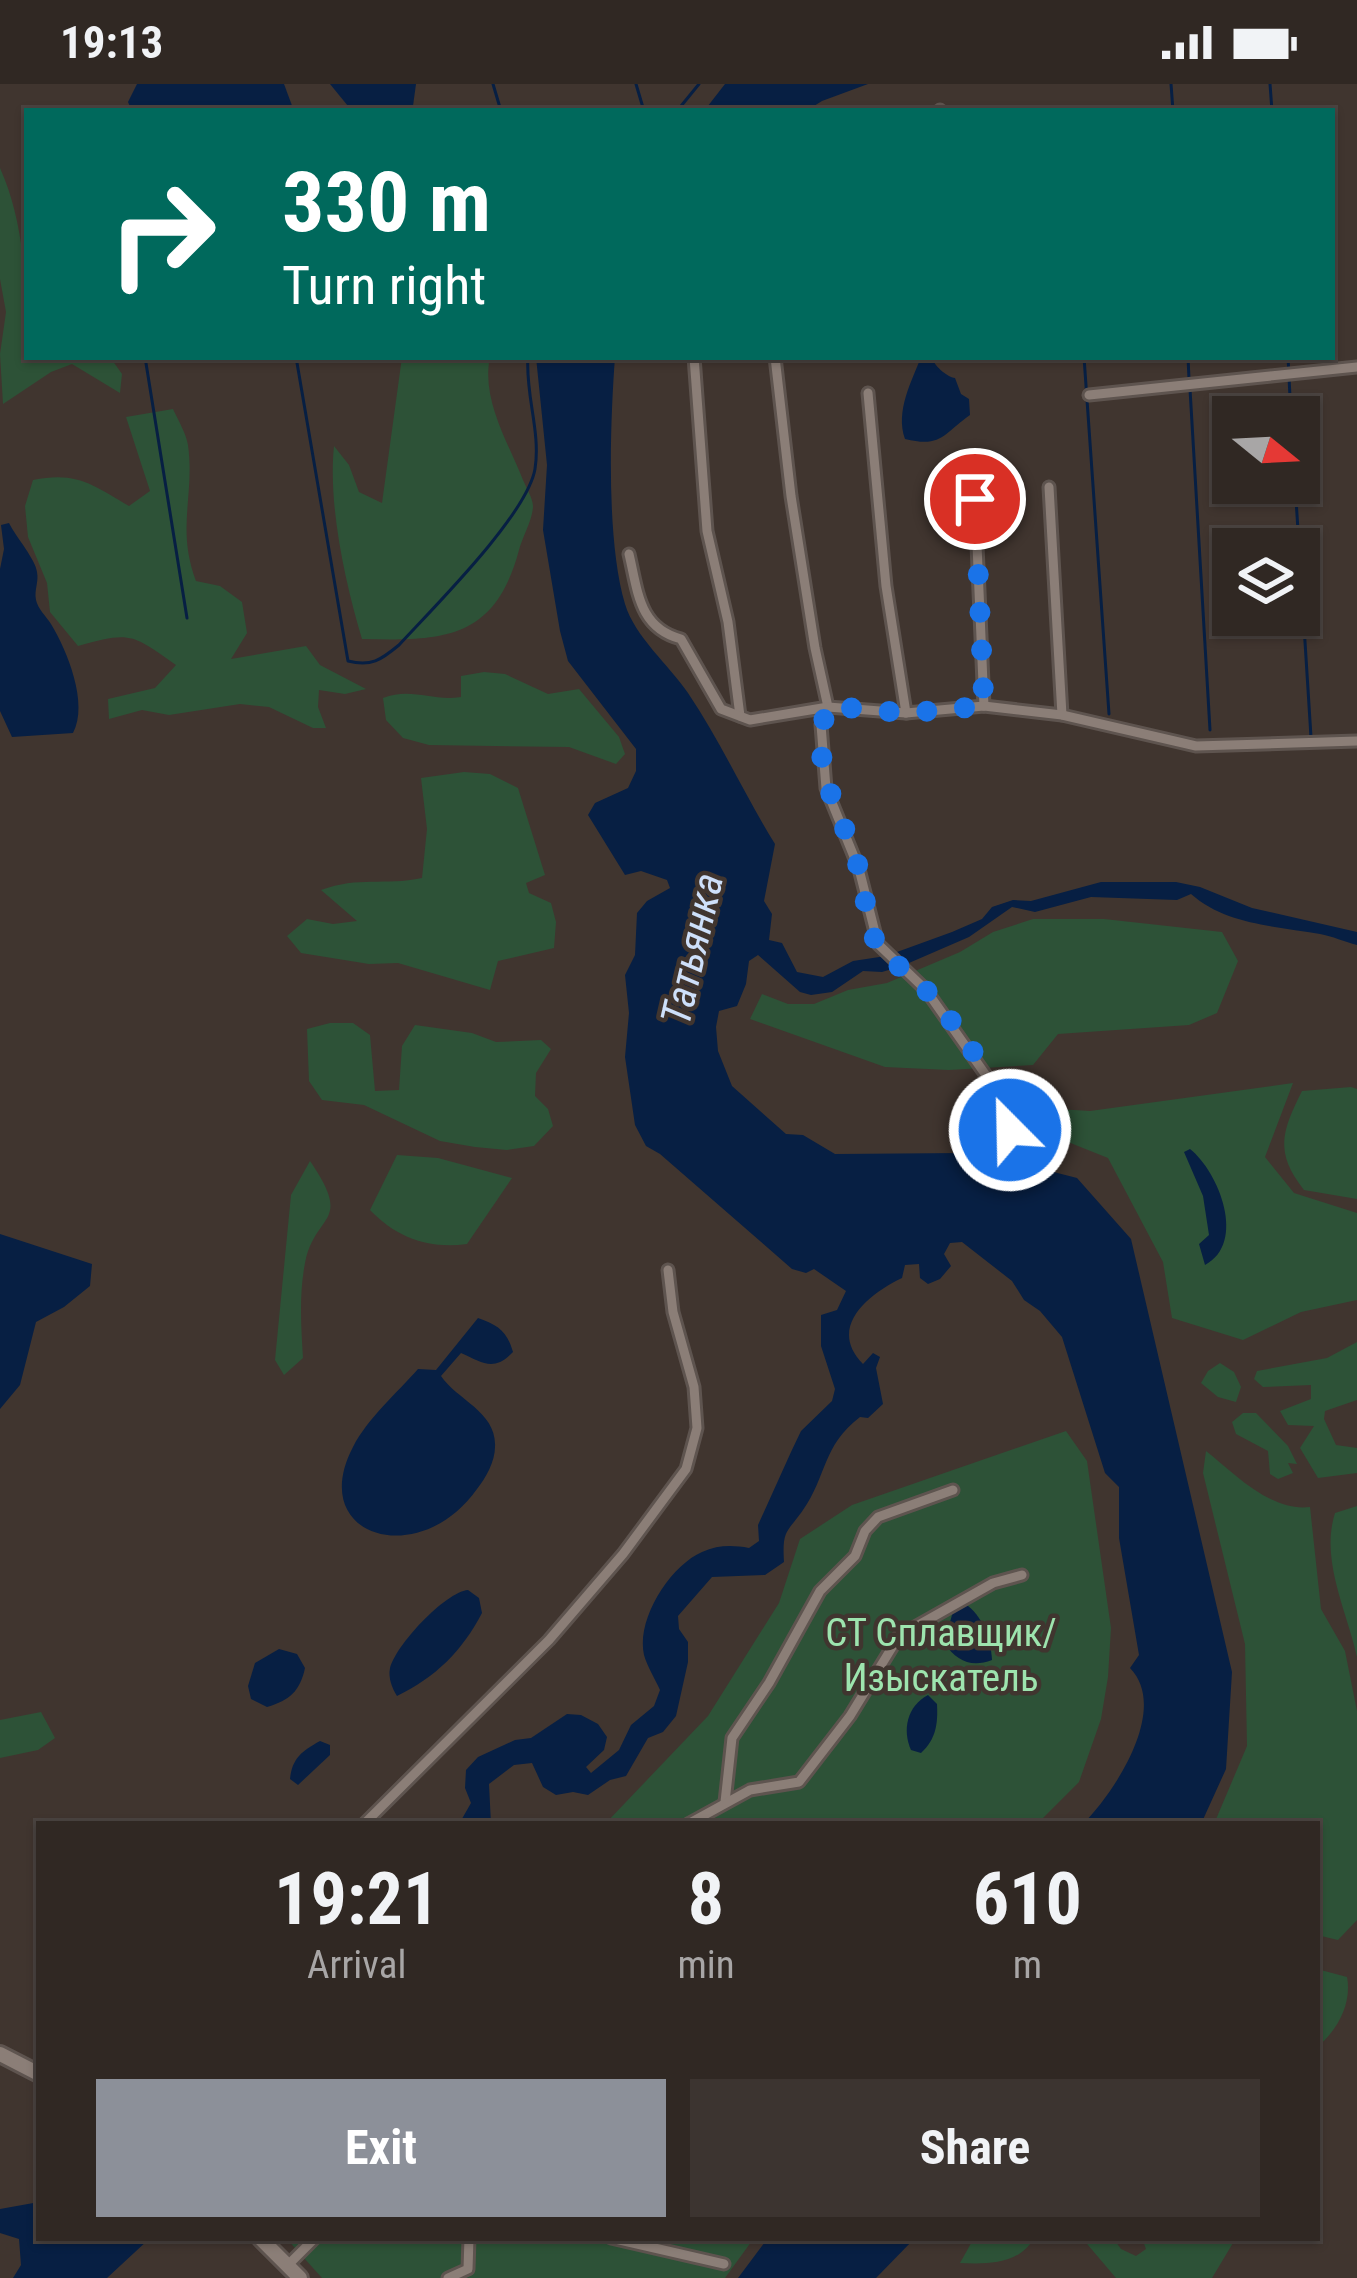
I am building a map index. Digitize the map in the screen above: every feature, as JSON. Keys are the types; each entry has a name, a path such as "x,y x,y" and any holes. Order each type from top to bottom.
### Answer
{"main road":[{"path":"0,2054 36,2072"},
{"path":"263,2241 300,2278"}],"street":[{"path":"694,360 707,531 728,622 740,716"},
{"path":"775,360 794,518 828,706 821,725 826,788 860,869 878,944 926,990 1002,1098 1010,1130"},
{"path":"1089,394 1357,367"},
{"path":"868,393 886,586 906,713"},
{"path":"1049,488 1062,715"},
{"path":"975,499 984,706"},
{"path":"629,554 647,617 658,633 681,639 721,709 750,720 828,706 906,713 984,706 1062,715 1196,746 1357,741"},
{"path":"367,1821 549,1640 623,1554 686,1469 697,1428 694,1387 673,1312 668,1270"},
{"path":"725,1802 732,1738 820,1591 855,1556 865,1531 878,1516 953,1490"},
{"path":"693,1821 750,1790 799,1782 850,1716 899,1636 993,1583 1022,1575"},
{"path":"288,2265 312,2241"},
{"path":"468,2269 469,2241"},
{"path":"624,2241 724,2264"},
{"path":"448,2278 468,2269 477,2272 478,2278"}],"green space":[{"path":"0,168 20,237 24,360 112,360 122,374 120,393 72,364 51,372 3,404 0,354 6,312 0,279"},
{"path":"402,360 490,360 493,404 533,511 509,580 480,618 441,635 362,639 339,543 334,446 349,465 359,492 382,503"},
{"path":"173,409 188,445 187,545 196,581 220,586 242,602 247,633 231,659 306,646 320,665 366,689 345,694 319,690 318,707 326,728 313,728 269,707 240,704 169,715 142,710 109,719 108,699 155,688 176,665 130,638 78,646 50,612 47,583 28,537 25,506 33,480 73,479 129,506 150,491 126,417"},
{"path":"505,674 548,694 579,689 619,737 625,754 616,764 569,747 429,745 403,738 386,720 383,698 403,694 461,697 461,676"},
{"path":"490,774 518,788 545,875 526,883 529,893 551,903 556,922 554,948 498,961 490,990 398,963 369,964 301,953 287,936 307,919 333,924 357,921 321,890 347,883 422,878 427,829 421,778"},
{"path":"1033,919 1104,919 1222,932 1238,961 1217,1013 1189,1025 1058,1034 1033,1065 949,1070 885,1067 750,1019 762,994 788,1004 814,1004 848,990 887,983 960,952 993,932"},
{"path":"353,1023 370,1035 375,1091 399,1090 402,1046 415,1025 472,1033 496,1042 541,1040 551,1049 536,1073 535,1096 548,1109 553,1126 534,1146 475,1147 440,1141 364,1105 322,1100 309,1081 307,1029"},
{"path":"1293,1083 1265,1157 1294,1193 1357,1213 1357,1300 1301,1312 1243,1340 1172,1318 1163,1262 1108,1158 1043,1132 1058,1109 1090,1111"},
{"path":"1357,1089 1357,1199 1304,1190 1285,1153 1286,1130 1295,1105 1302,1091"},
{"path":"397,1155 438,1158 512,1178 467,1244 426,1243 391,1228 370,1210"},
{"path":"310,1161 323,1182 330,1208 305,1263 303,1358 284,1375 275,1360 291,1195"},
{"path":"1357,1342 1357,1400 1325,1411 1324,1419 1336,1445 1357,1448 1357,1473 1318,1478 1300,1448 1314,1426 1288,1425 1280,1411 1311,1399 1311,1385 1263,1387 1254,1379 1257,1371 1327,1358"},
{"path":"1220,1363 1234,1372 1241,1387 1236,1402 1218,1397 1201,1383"},
{"path":"1243,1413 1256,1413 1288,1446 1297,1464 1288,1463 1293,1473 1278,1479 1270,1474 1268,1451 1236,1434 1232,1422"},
{"name":"СТ Сплавщик/ Изыскатель","path":"1066,1431 1087,1461 1111,1628 1101,1719 1079,1782 1040,1821 608,1821 708,1716 779,1603 800,1539 852,1505"},
{"path":"1206,1451 1267,1497 1310,1507 1321,1609 1345,1651 1357,1711 1357,1920 1338,1940 1320,1936 1320,1821 1215,1821 1247,1746 1245,1644 1203,1473"},
{"path":"1357,1506 1357,1657 1333,1567 1331,1531 1335,1513"},
{"path":"41,1712 55,1738 38,1750 0,1758 0,1720"},
{"path":"1320,1970 1347,1977 1342,2015 1320,2044"},
{"path":"289,2241 752,2241 725,2278 322,2278"},
{"path":"972,2241 1032,2241 1011,2258 960,2263"},
{"path":"1085,2241 1115,2241 1136,2256 1146,2249 1143,2241 1234,2241 1212,2278 1116,2278"}],"water":[{"path":"137,84 284,84 293,108 131,108 128,102"},
{"path":"330,84 416,84 411,108 350,108"},
{"path":"725,84 868,84 811,108 706,108"},
{"name":"Татьянка","path":"536,360 615,360 612,515 625,604 644,639 700,712 775,844 764,901 772,914 769,940 782,943 797,972 823,977 853,961 886,956 952,932 982,919 992,907 1101,882 1176,882 1252,908 1357,932 1357,945 1252,923 1220,912 1191,894 1177,900 1091,897 1035,912 1012,907 969,937 902,966 863,971 832,992 800,992 758,955 749,961 737,1006 719,1011 716,1027 718,1051 732,1086 786,1134 803,1135 835,1154 963,1153 989,1165 1034,1167 1077,1178 1131,1239 1232,1672 1226,1769 1202,1821 1085,1821 1122,1772 1141,1727 1144,1705 1141,1685 1130,1668 1139,1655 1119,1538 1119,1487 1105,1473 1062,1337 1024,1300 1012,1281 962,1242 950,1243 944,1254 951,1266 940,1279 928,1284 920,1278 919,1264 905,1265 902,1278 876,1293 856,1314 849,1338 863,1364 873,1353 880,1357 876,1368 883,1404 868,1418 860,1417 838,1439 811,1497 787,1532 784,1562 765,1575 712,1577 678,1616 679,1629 688,1642 688,1662 676,1716 663,1732 648,1738 626,1776 588,1795 556,1795 543,1787 532,1763 514,1765 489,1784 491,1821 461,1821 471,1803 465,1788 466,1770 478,1757 531,1738 567,1714 581,1715 598,1724 607,1737 604,1750 586,1767 591,1773 619,1750 631,1725 654,1706 660,1690 645,1659 643,1641 650,1610 667,1581 690,1559 714,1548 749,1548 759,1541 758,1525 801,1431 832,1401 835,1389 821,1346 821,1315 837,1310 846,1291 814,1269 806,1273 792,1269 646,1146 635,1125 625,1057 629,1013 625,975 635,955 637,913 670,888 667,880 641,871 625,875 588,815 595,803 628,788 636,771 636,749 568,661 543,530 547,465"},
{"path":"920,360 933,360 955,378 961,394 969,399 970,415 941,438 927,442 905,439 906,396"},
{"path":"9,523 36,567 37,603 74,677 79,707 73,733 12,737 0,711 1,525"},
{"path":"1190,1149 1210,1174 1224,1207 1224,1241 1218,1255 1205,1265 1199,1244 1209,1235 1203,1196 1184,1152"},
{"path":"0,1234 92,1264 90,1286 36,1322 20,1385 0,1409"},
{"path":"478,1318 501,1330 513,1352 494,1364 461,1353 441,1376 490,1425 495,1447 489,1469 453,1514 427,1530 400,1535 376,1532 356,1521 344,1503 342,1478 353,1447 374,1416 418,1369 436,1370"},
{"path":"468,1590 479,1598 482,1613 466,1639 447,1662 397,1696 390,1672 401,1647 435,1610"},
{"path":"965,1604 984,1628 992,1660 965,1661 944,1643 954,1608"},
{"path":"279,1649 297,1654 305,1668 293,1694 267,1707 251,1699 248,1686 255,1663"},
{"path":"928,1695 937,1704 936,1725 921,1753 911,1750 907,1727 915,1705"},
{"path":"320,1741 330,1745 330,1755 298,1785 290,1779 296,1760"},
{"path":"36,2203 36,2241 147,2241 107,2278 13,2278 21,2265 19,2239 0,2233 0,2209"},
{"path":"766,2241 912,2241 876,2278 738,2278"}],"waterway":[{"path":"493,84 500,108"},
{"path":"636,84 643,108"},
{"path":"679,108 699,84"},
{"path":"1171,84 1173,108"},
{"path":"1270,84 1272,108"},
{"path":"145,360 187,618"},
{"path":"297,360 348,661 363,663 399,645 477,560 528,488 536,455 528,360"},
{"path":"1084,360 1109,714"},
{"path":"1188,360 1189,379"},
{"path":"1288,360 1290,396"},
{"path":"1190,389 1210,730"},
{"path":"1296,504 1311,737"}],"route":[{"path":"975,499 984,706 906,713 828,706 821,725 826,788 860,869 878,944 926,990 1002,1098 1010,1130"}]}
